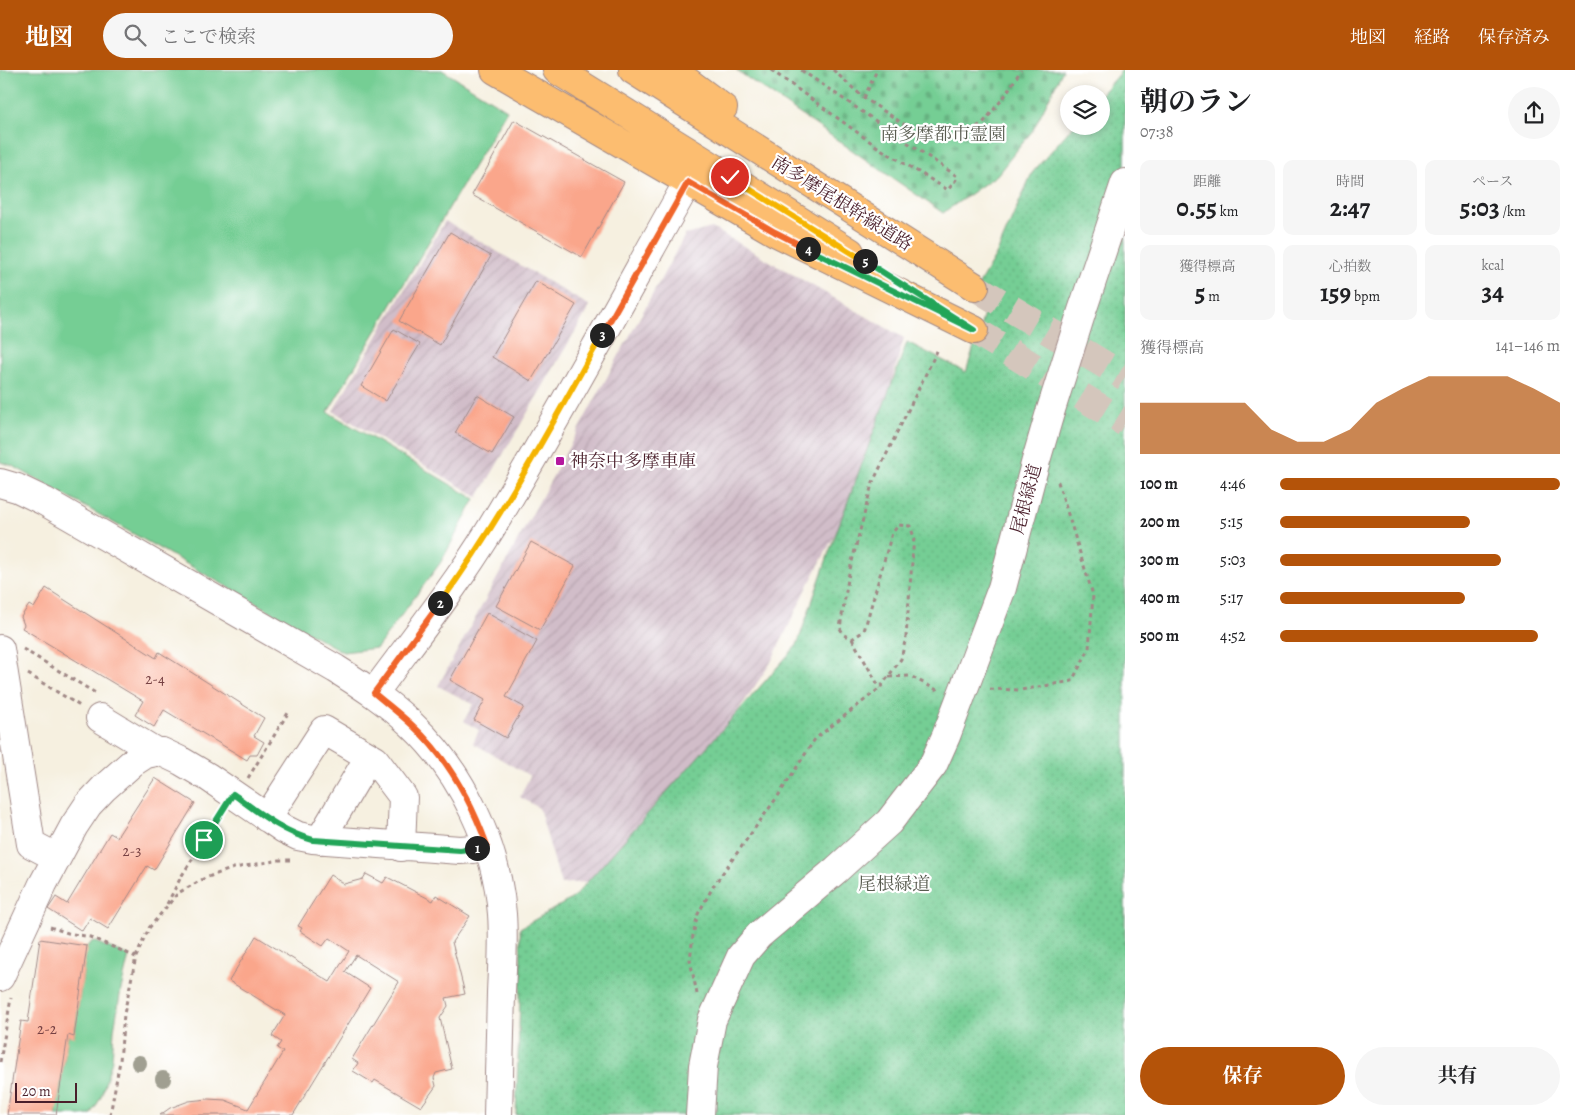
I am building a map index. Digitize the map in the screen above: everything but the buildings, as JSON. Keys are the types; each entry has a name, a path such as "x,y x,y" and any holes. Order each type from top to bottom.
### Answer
{"main road":[{"path":"495,70 688,182"},
{"name":"南多摩尾根幹線道路","path":"557,70 974,330 775,232 688,182"},
{"name":"南多摩尾根幹線道路","path":"633,70 975,288"},
{"path":"672,70 905,242"}],"street":[{"path":"374,693 464,570 490,530 546,435 688,182"},
{"name":"尾根緑道","path":"700,1115 704,1066 712,1020 741,956 759,936 889,822 933,765 962,695 1002,588 1035,464 1082,311 1125,184"},
{"path":"0,483 17,488 44,501 294,644 374,693 414,726 445,764 460,786 473,811 487,845 499,894 502,930 498,1115"},
{"path":"1,653 31,844 56,857"},
{"path":"100,718 156,752"},
{"path":"267,818 324,730 375,760 403,797 401,846"},
{"path":"6,984 56,857 74,826 88,805 104,788 132,763 146,754 162,752 239,788 267,818 298,836 320,840 460,850 487,845"},
{"path":"320,840 369,757"}],"path":[{"path":"771,70 879,148 948,190 958,177 801,70"},
{"path":"833,70 864,98 922,136 943,138 962,135 983,123 1021,70"},
{"path":"864,98 877,70"},
{"path":"880,688 852,639 844,635 840,628 849,574 872,484 938,349"},
{"path":"889,677 910,676 962,695 1021,690 1072,681 1089,649 1093,595 1058,482 1035,464"},
{"path":"712,1020 697,994 690,960 698,914 720,877 778,796 815,739 880,688 901,659 906,636 914,537 910,526 899,525 892,533 864,631 852,639"},
{"path":"1,653 100,718"},
{"path":"164,909 181,877 288,713"},
{"path":"110,1115 120,1061 124,1014 136,957 149,928 178,893 205,878 234,868 280,860 300,860"},
{"path":"49,927 90,938 136,957"},
{"path":"0,1062 6,984"}],"shaded area":[{"path":"445,221 590,306 478,497 333,411"},
{"path":"712,228 904,338 864,479 770,664 720,737 596,881 561,884 539,808 520,797 530,776 473,743 479,730 464,721 473,704 438,686 685,235"}],"green space":[{"path":"0,70 442,70 507,110 328,412 475,499 441,562 377,648 343,652 13,466 0,462"},
{"name":"南多摩都市霊園","path":"736,70 1063,70 1033,130 997,175 943,213"},
{"name":"尾根緑道","path":"1122,70 1125,70 1125,1115 516,1115 521,969 520,928 573,898 797,645 832,544 907,342 966,372 985,311 968,303 996,255 1032,173 1065,135 1110,135 1109,85"},
{"path":"93,941 129,956 114,1030 112,1060 101,1097 91,1115 56,1115 68,1035 74,1036 87,946"}],"tunnel":[{"path":"975,287 1125,377"},
{"path":"974,330 1125,423"}],"place":[{"name":"神奈中多摩車庫","path":"560,461"}],"route":[{"path":"204,840 233,794 284,829 298,836 313,840 460,850 487,845 473,811 460,786 445,764 414,726 374,693 464,570 490,530 546,435 688,182 775,232 974,330 730,177"}]}
